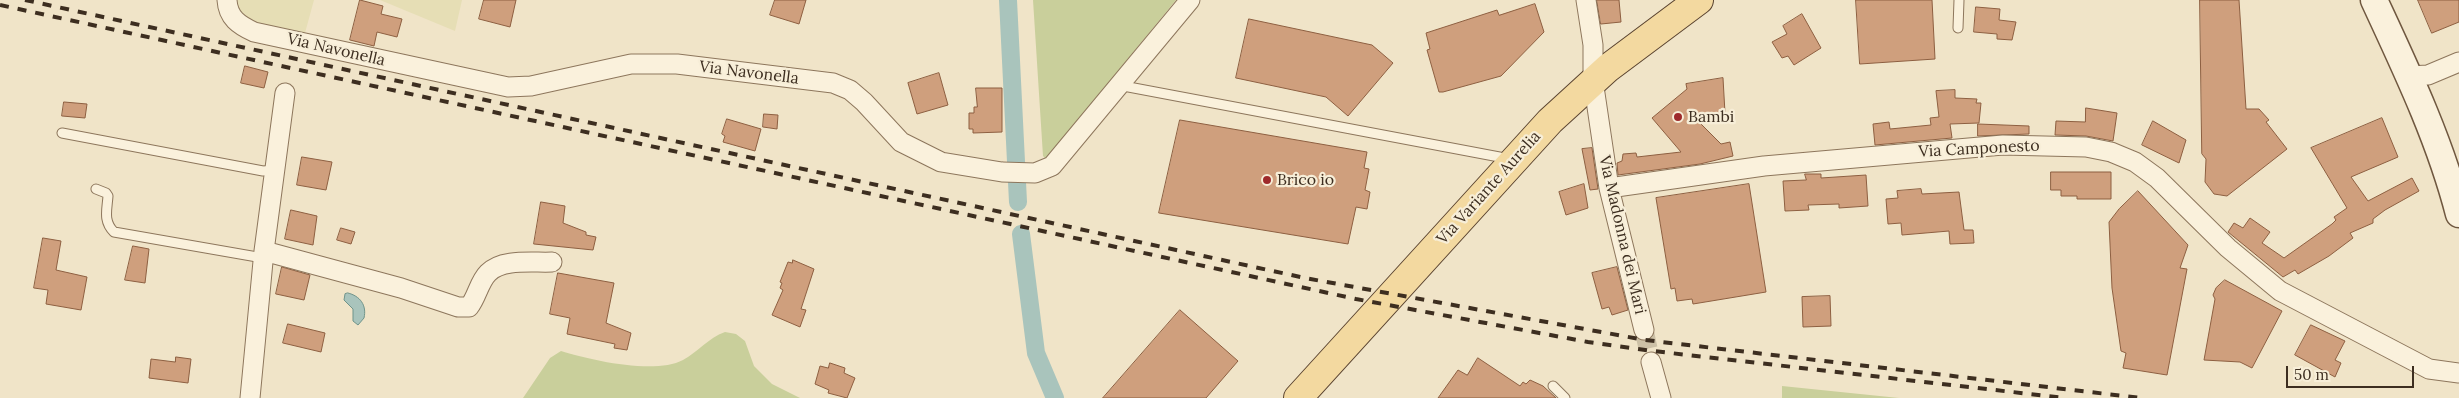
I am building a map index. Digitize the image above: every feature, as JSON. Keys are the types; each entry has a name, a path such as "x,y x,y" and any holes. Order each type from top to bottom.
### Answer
{"main road":[{"name":"Via Variante Aurelia","path":"1298,398 1513,160 1593,80 1698,0"},
{"path":"2374,0 2409,76 2451,182 2459,214"}],"street":[{"name":"Via Navonella","path":"227,0 230,13 237,24 254,32 508,87 531,86 631,64 677,64 833,83 850,90 900,142 919,153 941,162 1002,172 1035,173 1052,166 1190,0"},
{"path":"1586,0 1593,45 1593,80"},
{"path":"2409,76 2428,74 2459,62"},
{"name":"Via Madonna dei Mari","path":"1593,80 1609,188 1644,330"},
{"path":"250,398 264,255 286,93"},
{"name":"Via Camponesto","path":"1609,188 1764,166 2003,145 2086,146 2111,152 2135,162 2157,178 2228,248 2280,291 2429,369 2459,372"},
{"path":"264,255 401,288 458,307 468,307 476,299 488,272 505,264 552,262"},
{"path":"1651,362 1661,398"}],"lane":[{"path":"1958,28 1959,0"},
{"path":"1118,85 1513,160"},
{"path":"62,133 263,171 275,170"},
{"path":"96,190 106,192 108,196 106,218 108,226 114,232 264,255"},
{"path":"1553,386 1565,398"}],"shaded area":[{"path":"236,0 314,0 305,33 249,21 241,15"},
{"path":"380,0 462,0 455,31"}],"green space":[{"path":"1033,0 1176,0 1046,159 1043,156"},
{"path":"725,332 736,334 745,341 754,366 772,384 800,398 523,398 550,358 561,351 605,362 656,366 683,360 713,338"},
{"path":"1782,386 1899,398 1782,398"}],"water":[{"path":"348,293 356,296 363,305 364,318 358,325 353,321 353,309 344,300 345,294"}],"building":[{"path":"360,0 383,6 381,14 402,19 397,37 377,32 374,46 350,40"},
{"path":"484,0 516,0 510,27 479,19"},
{"path":"775,0 806,0 799,24 770,15"},
{"path":"1597,0 1619,0 1621,22 1601,24"},
{"path":"1856,0 1932,0 1935,59 1860,64"},
{"path":"2200,0 2239,0 2246,109 2259,109 2269,120 2266,122 2287,149 2227,196 2214,194 2205,182 2206,159 2202,154"},
{"path":"2418,0 2459,0 2459,22 2432,33"},
{"path":"1535,4 1544,32 1501,76 1439,92 1427,50 1430,49 1426,33 1497,10 1499,15"},
{"path":"1976,7 2000,9 1999,20 2016,22 2012,40 1997,39 1997,34 1974,32"},
{"path":"1802,14 1821,48 1794,65 1788,56 1782,58 1772,42 1787,34 1783,26"},
{"path":"1249,19 1372,45 1393,63 1348,116 1326,97 1236,78"},
{"path":"245,66 268,72 264,88 241,83"},
{"path":"939,73 948,105 917,114 908,83"},
{"path":"1723,78 1725,113 1696,119 1721,144 1730,142 1733,156 1700,164 1618,175 1617,163 1622,161 1623,154 1636,153 1637,157 1681,152 1652,118 1687,89 1686,84"},
{"path":"976,88 1002,88 1002,132 973,133 973,129 969,129 969,113 974,113 974,107 977,107"},
{"path":"1955,90 1955,98 1977,99 1976,103 1981,103 1979,123 1950,124 1952,138 1875,145 1873,124 1889,122 1890,129 1931,125 1930,118 1939,117 1936,91"},
{"path":"64,102 87,104 85,118 62,116"},
{"path":"2086,108 2117,113 2113,141 2086,136 2055,135 2056,121 2085,122"},
{"path":"764,114 778,115 777,129 763,127"},
{"path":"2382,118 2398,157 2351,177 2368,201 2412,178 2419,191 2385,210 2373,219 2373,223 2350,233 2353,238 2329,256 2298,274 2295,270 2283,277 2228,232 2234,223 2243,228 2250,218 2270,232 2262,243 2284,258 2332,224 2336,220 2334,217 2347,208 2311,148"},
{"path":"727,119 761,129 755,151 723,142 725,136 722,134"},
{"name":"Brico io","path":"1180,120 1367,152 1364,168 1369,169 1365,190 1370,192 1367,209 1356,207 1348,244 1159,213"},
{"path":"2153,121 2186,140 2179,163 2142,145"},
{"path":"1978,124 2029,126 2029,134 1978,136"},
{"path":"1592,148 1598,189 1590,190 1582,149"},
{"path":"302,157 332,162 326,190 297,185"},
{"path":"2051,172 2111,172 2111,199 2077,199 2077,196 2061,196 2061,190 2051,190"},
{"path":"1805,174 1821,174 1821,178 1866,175 1868,206 1839,208 1839,204 1808,205 1809,210 1785,211 1783,181 1806,180"},
{"path":"1584,184 1588,208 1566,215 1559,192"},
{"path":"1749,184 1766,292 1693,304 1692,299 1677,301 1675,288 1671,289 1656,198"},
{"path":"1921,189 1922,194 1959,192 1964,230 1973,230 1974,243 1950,244 1949,231 1902,235 1901,223 1888,224 1886,199 1898,198 1897,191"},
{"path":"2138,191 2188,245 2180,268 2187,269 2167,375 2123,368 2126,353 2121,351 2112,288 2109,222 2119,209"},
{"path":"541,202 565,206 563,223 586,232 586,235 596,237 593,250 534,244"},
{"path":"291,210 317,216 313,245 285,239"},
{"path":"341,228 355,232 351,244 337,240"},
{"path":"43,238 61,241 56,270 87,277 81,310 46,304 48,290 34,288"},
{"path":"133,246 149,249 145,283 125,280"},
{"path":"793,260 814,269 801,309 806,310 800,327 772,315 783,290 780,288 782,283 780,282 788,262 792,263"},
{"path":"282,267 310,275 304,300 276,294"},
{"path":"1617,267 1628,310 1612,315 1609,307 1602,309 1592,273"},
{"path":"558,273 614,283 606,323 631,333 627,350 614,348 615,344 567,334 570,318 550,314"},
{"path":"2225,280 2282,311 2252,368 2240,362 2204,360 2215,299 2213,295 2216,288"},
{"path":"1830,296 1831,326 1803,327 1802,297"},
{"path":"1180,310 1238,361 1206,398 1103,398"},
{"path":"288,324 325,333 321,352 283,343"},
{"path":"2311,325 2345,341 2335,360 2341,363 2335,377 2295,355"},
{"path":"176,357 191,359 188,383 149,378 151,359 175,362"},
{"path":"1478,358 1520,386 1523,382 1526,384 1530,380 1543,386 1556,398 1438,398 1458,370 1467,375"},
{"path":"830,363 845,368 844,373 855,378 847,398 828,393 829,390 815,384 820,366 828,368"}],"waterway":[{"path":"1008,0 1018,202"},
{"path":"1021,234 1036,353 1055,398"}],"tunnel":[{"path":"1644,330 1651,362"}],"railway":[{"path":"25,0 1305,278 1645,340 2141,398"},
{"path":"0,5 1356,299 1588,342 2065,398"}],"place":[{"name":"Bambi","path":"1678,117"},
{"name":"Brico io","path":"1267,180"}]}
